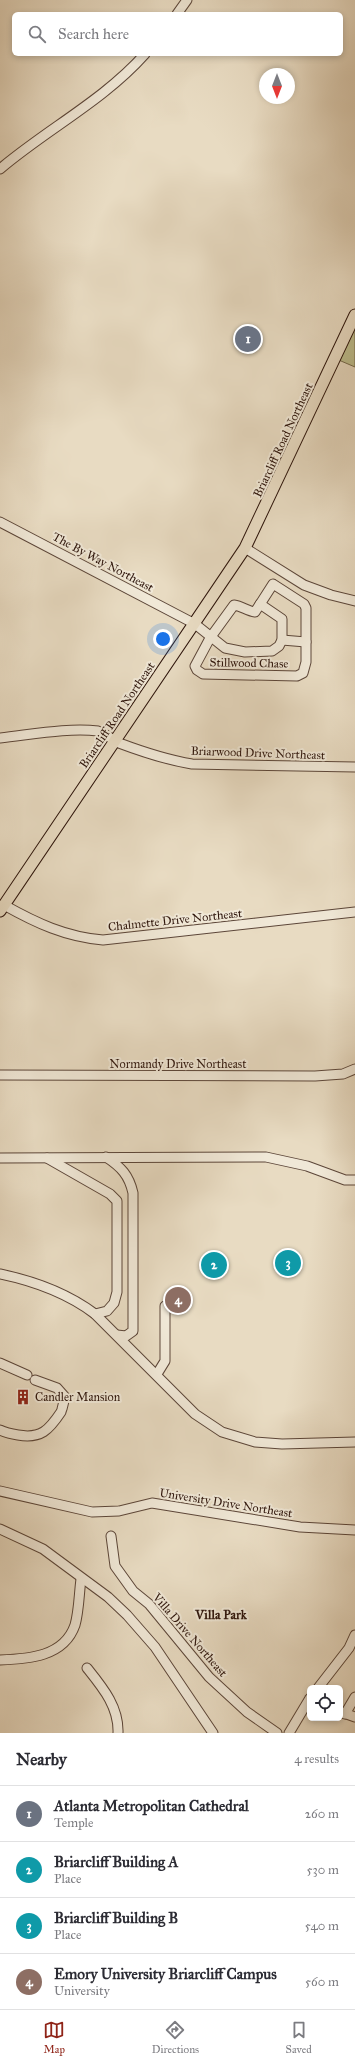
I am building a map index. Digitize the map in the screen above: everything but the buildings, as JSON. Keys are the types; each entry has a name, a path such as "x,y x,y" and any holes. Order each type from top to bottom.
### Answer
{"main road":[{"name":"Briarcliff Road Northeast","path":"2,908 245,548 355,315"}],"street":[{"path":"178,12 187,0"},
{"path":"0,170 20,153 86,108 119,80 143,56"},
{"name":"The By Way Northeast","path":"0,522 194,624"},
{"path":"245,548 296,581 326,594 355,601"},
{"path":"289,595 296,581"},
{"name":"Stillwood Chase","path":"272,584 289,595 304,604 306,608 305,669 303,673 297,676 204,674 197,670 195,666 210,638 234,605 239,605 249,612 255,612 272,584"},
{"name":"Stillwood Chase","path":"194,624 224,648 245,652 272,651 279,646 282,640 282,619 260,604"},
{"path":"282,640 306,642"},
{"name":"Briarwood Drive Northeast","path":"0,738 58,732 98,731 109,736 115,741 168,759 192,764 355,768"},
{"name":"Chalmette Drive Northeast","path":"2,908 63,933 103,940 355,912"},
{"name":"Normandy Drive Northeast","path":"0,1075 302,1077 336,1075 355,1070"},
{"path":"46,1157 110,1194 117,1201 117,1297 107,1312 95,1314"},
{"path":"105,1157 117,1164 128,1176 133,1193 133,1330 138,1355"},
{"path":"0,1158 266,1158 307,1166 345,1180 355,1180"},
{"path":"0,1274 56,1291 83,1305 95,1314 138,1355 195,1414 211,1426 235,1437 255,1442 282,1444 355,1442"},
{"path":"157,1374 165,1361 165,1306"},
{"path":"117,1335 126,1336 133,1330"},
{"path":"0,1364 57,1388 64,1397 62,1411 55,1422 41,1434 34,1437 21,1436 0,1430"},
{"name":"University Drive Northeast","path":"0,1490 92,1512 120,1511 152,1503 293,1526 355,1530"},
{"path":"0,1529 43,1549 81,1579 108,1597 155,1647 213,1733"},
{"name":"Villa Drive Northeast","path":"111,1536 115,1566 133,1591 148,1604 209,1677 247,1712 277,1733"},
{"path":"0,1660 22,1659 44,1655 57,1648 66,1640 75,1624 81,1579"},
{"path":"320,1685 349,1648 355,1635"},
{"path":"87,1668 111,1701 119,1719 118,1733"},
{"path":"343,1712 355,1697"},
{"path":"289,1733 307,1703"},
{"path":"343,1713 355,1717"}],"green space":[{"path":"355,314 355,367 334,358"}],"place":[{"name":"Atlanta Metropolitan Cathedral","path":"248,339"},
{"name":"Briarcliff Building B","path":"288,1263"},
{"name":"Briarcliff Building A","path":"214,1265"},
{"name":"Emory University Briarcliff Campus","path":"178,1300"},
{"name":"Candler Mansion","path":"23,1397"}],"district":[{"name":"Villa Park","path":"221,1614"}]}
